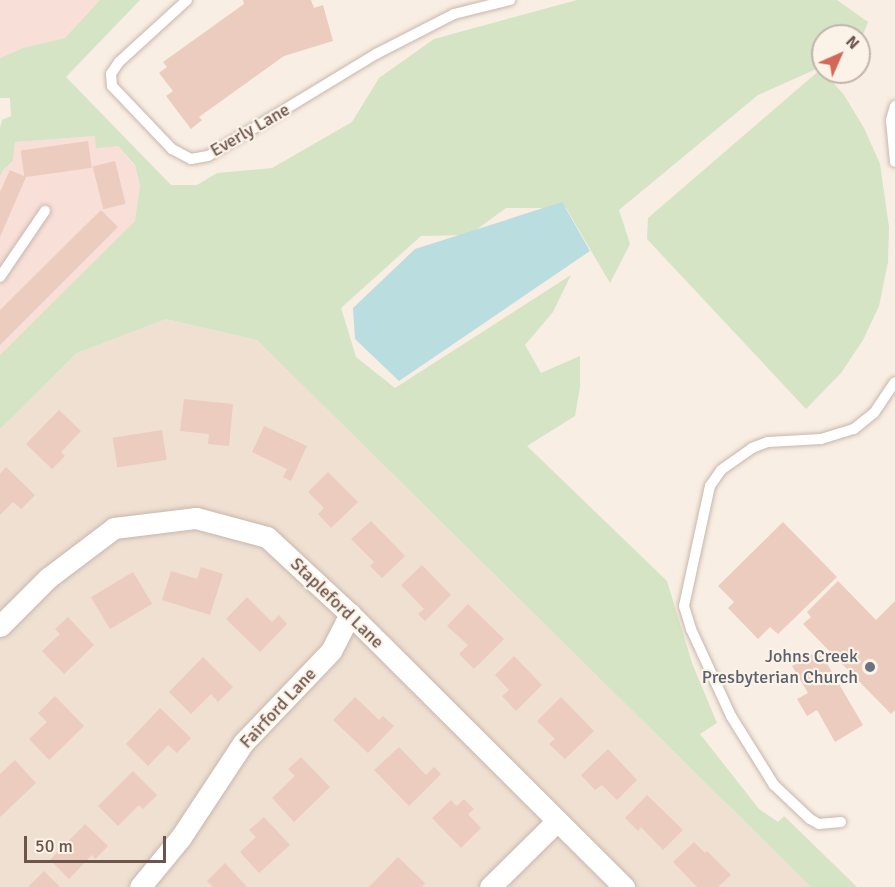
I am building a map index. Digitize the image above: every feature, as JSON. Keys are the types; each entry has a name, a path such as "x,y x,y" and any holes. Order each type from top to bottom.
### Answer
{"street":[{"name":"Stapleford Lane","path":"0,626 48,578 114,528 196,518 267,537 350,614 624,887"},
{"name":"Fairford Lane","path":"140,887 181,837 243,743 331,651 350,614"},
{"path":"490,887 557,821"}],"lane":[{"name":"Everly Lane","path":"187,0 119,62 111,74 112,86 172,149 191,159 208,156 376,54 454,14 510,0"},
{"path":"895,106 891,120 895,162"},
{"path":"0,277 45,211"},
{"path":"841,822 819,824 810,819 774,785 731,716 691,629 684,606 710,486 721,470 752,448 768,442 821,439 854,429 874,413 895,382"}],"shaded area":[{"path":"0,0 100,0 65,38 23,48 0,58"},
{"path":"95,136 118,146 135,166 140,186 136,221 0,355 0,177 3,170 13,161 15,142"},
{"path":"166,319 257,340 811,887 0,887 0,429 77,353"}],"green space":[{"path":"100,0 140,0 66,77 171,185 197,185 217,173 272,168 352,122 379,78 434,39 577,0 837,0 868,22 867,24 811,24 811,71 758,95 619,210 630,244 610,283 566,208 506,208 469,235 421,236 341,308 356,357 395,388 571,275 553,312 525,345 541,373 580,356 580,387 575,416 527,446 667,581 692,663 717,723 700,734 759,809 778,822 784,816 857,887 811,887 257,340 166,319 77,353 0,429 0,355 135,221 140,186 135,165 118,146 96,148 95,136 15,142 13,161 3,170 0,177 0,128 2,120 11,116 10,98 0,98 0,58 23,48 65,38"},
{"path":"811,78 811,84 834,84 844,95 864,128 880,164 889,227 888,262 879,306 863,340 841,373 806,409 647,239 648,218"}],"water":[{"path":"562,202 590,251 399,381 355,339 353,308 415,249"}],"building":[{"path":"243,0 311,0 314,8 323,5 333,41 284,56 199,117 202,120 191,129 166,96 173,91 159,73 167,67 163,62 244,4"},
{"path":"88,141 92,168 24,177 21,150"},
{"path":"115,161 126,204 103,209 93,167"},
{"path":"10,170 26,177 0,237 0,192"},
{"path":"101,210 118,227 0,345 0,310"},
{"path":"184,399 233,404 229,446 208,444 209,434 180,431"},
{"path":"59,410 81,431 61,452 65,456 52,469 26,444"},
{"path":"264,426 307,446 291,481 283,477 287,469 252,452"},
{"path":"162,430 167,460 117,467 113,438"},
{"path":"6,467 35,495 21,509 13,502 0,515 0,474"},
{"path":"328,472 358,502 331,528 318,514 324,508 308,492"},
{"path":"371,521 405,556 382,578 370,566 374,562 351,539"},
{"path":"783,522 837,577 778,634 770,627 758,639 728,608 734,602 718,586"},
{"path":"422,565 451,595 425,621 418,614 424,609 401,585"},
{"path":"201,567 223,574 210,615 162,600 171,571 197,579"},
{"path":"133,572 152,604 110,629 91,597"},
{"name":"Johns Creek Presbyterian Church","path":"838,581 876,620 895,601 895,710 891,714 803,624 811,617 807,612"},
{"path":"247,597 272,622 279,615 287,624 260,652 226,619"},
{"path":"468,604 504,639 474,669 459,654 468,645 447,626"},
{"path":"68,617 94,645 64,674 42,651 60,634 55,629"},
{"path":"819,650 863,725 835,742 817,710 807,716 797,699 808,693 792,666"},
{"path":"514,656 542,685 516,711 502,696 509,690 495,675"},
{"path":"203,657 233,687 218,702 211,694 191,714 169,692"},
{"path":"55,696 84,726 49,760 29,739 47,722 38,713"},
{"path":"355,697 379,720 383,716 394,726 368,753 333,720"},
{"path":"561,697 594,731 565,759 549,744 555,739 537,721"},
{"path":"160,708 191,738 177,753 168,745 148,766 126,744"},
{"path":"399,747 426,775 434,767 441,774 409,806 374,770"},
{"path":"608,749 637,780 617,800 602,785 595,790 581,775"},
{"path":"301,757 330,787 294,822 272,798 295,776 288,769"},
{"path":"15,760 36,783 0,817 0,774"},
{"path":"133,771 157,795 143,809 139,805 118,826 98,806"},
{"path":"647,795 683,830 663,850 641,827 638,831 625,818"},
{"path":"464,799 474,809 468,814 481,828 461,848 432,818 451,800 457,806"},
{"path":"264,817 290,845 259,873 240,852 256,837 249,830"},
{"path":"85,824 108,846 95,859 92,855 69,879 50,860"},
{"path":"694,842 705,853 707,851 731,875 718,887 697,887 673,862"},
{"path":"398,857 425,883 422,887 369,887"},
{"path":"225,863 247,887 213,887 207,881"},
{"path":"44,871 60,887 28,887"}],"place":[{"name":"Johns Creek Presbyterian Church","path":"870,667"}]}
